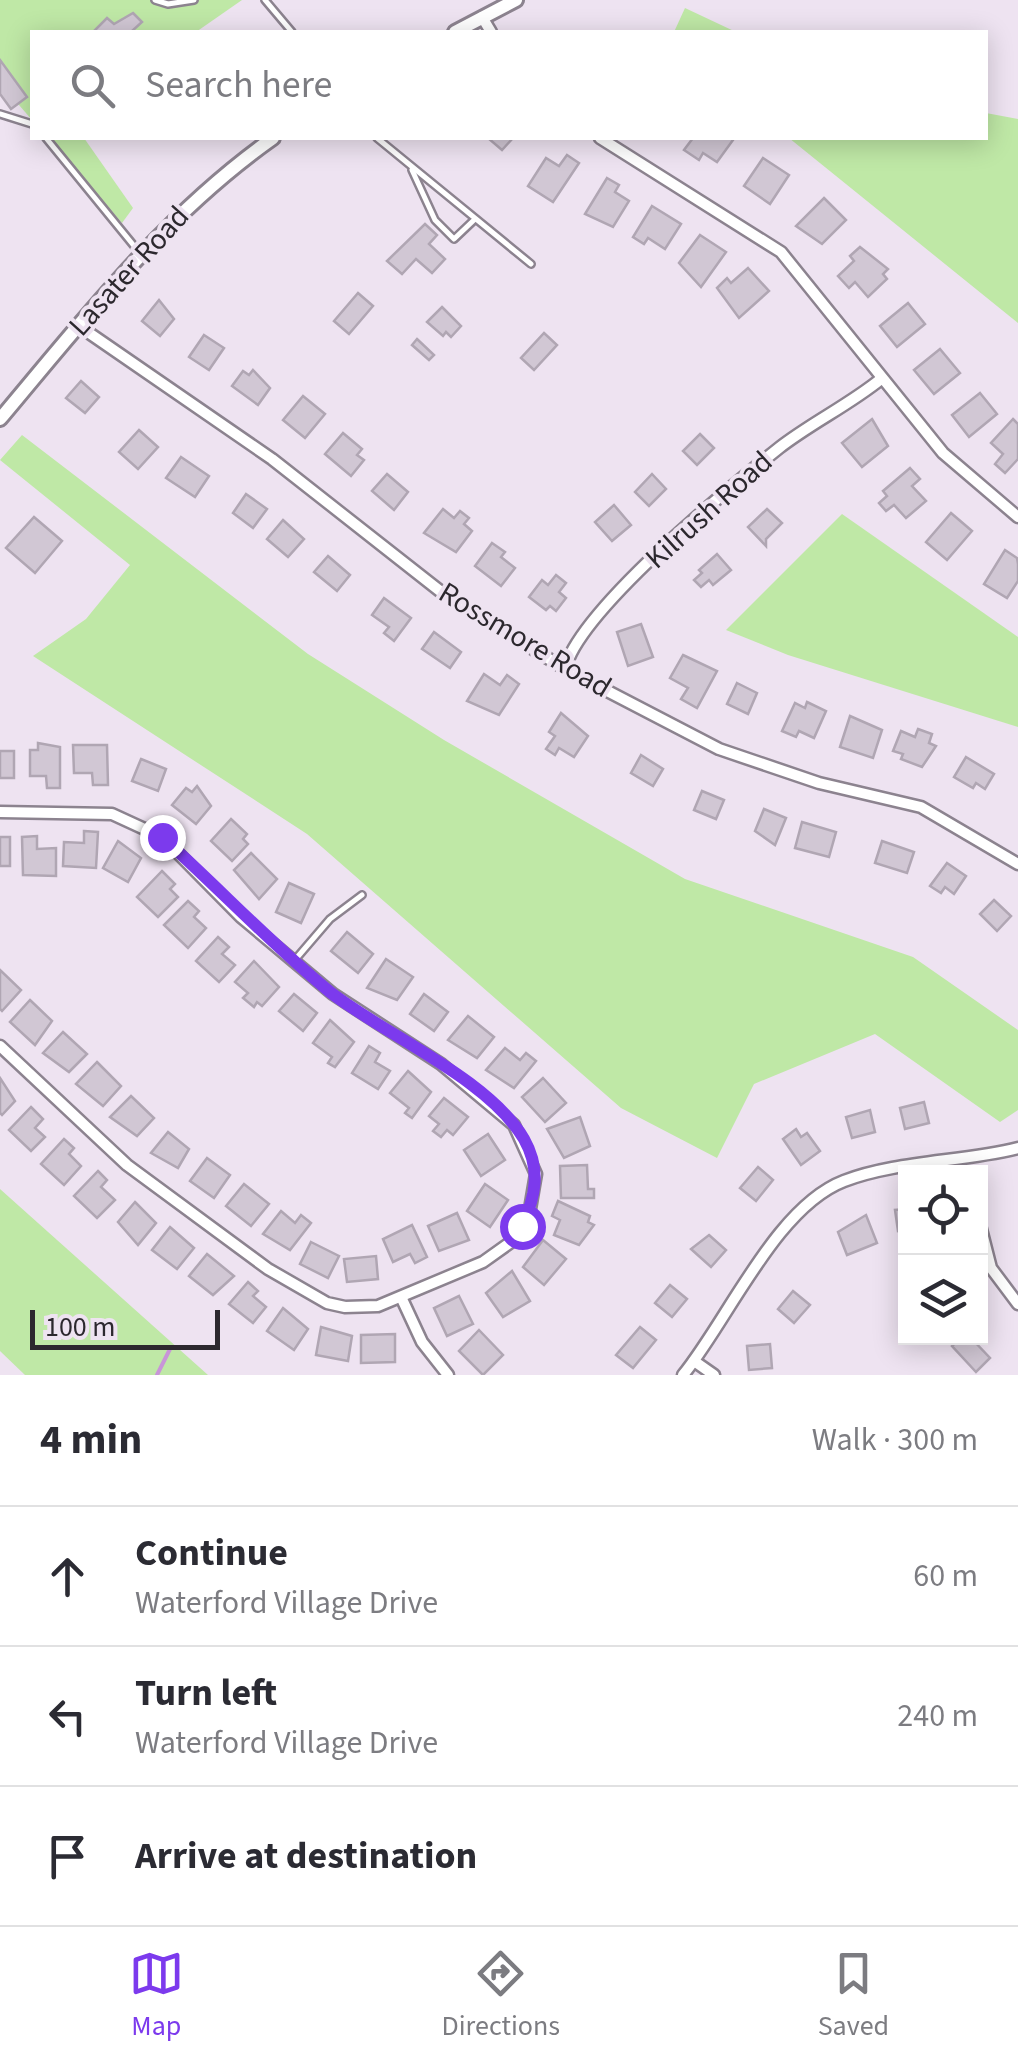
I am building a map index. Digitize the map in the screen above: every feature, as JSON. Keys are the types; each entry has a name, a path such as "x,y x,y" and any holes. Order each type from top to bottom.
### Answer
{"street":[{"path":"459,30 516,0"},
{"path":"482,18 489,30"},
{"name":"Lasater Road","path":"0,419 140,252 224,172 270,140"},
{"path":"603,140 780,252 881,379 968,478 1018,517"},
{"name":"Rossmore Road","path":"79,326 272,459 440,591 564,669 719,749 819,783 922,808 1018,864"},
{"name":"Kilrush Road","path":"564,669 592,622 634,578 779,448 881,379"},
{"path":"0,812 88,810 132,820 162,837 333,994 441,1064 514,1125 532,1156 535,1192 511,1242 483,1262 402,1299 345,1308 295,1287 126,1165 0,1046"},
{"path":"971,1165 1018,1148"},
{"path":"682,1375 776,1240 812,1201 841,1182 876,1172 898,1171"},
{"path":"988,1255 991,1268 1018,1304"},
{"path":"402,1299 422,1342 448,1375"},
{"path":"694,1361 714,1375"}],"lane":[{"path":"155,0 168,4 194,0"},
{"path":"265,0 290,30"},
{"path":"0,114 30,123"},
{"path":"48,140 140,252"},
{"path":"379,140 531,264"},
{"path":"411,167 435,220 454,239 474,220"},
{"path":"294,961 342,908 362,895"}],"green space":[{"path":"0,0 242,0 199,30 30,30 30,118 0,83"},
{"path":"685,8 732,30 675,30"},
{"path":"988,113 1018,119 1018,323 791,140 988,140"},
{"path":"50,140 85,140 133,208 122,223"},
{"path":"22,435 308,654 444,740 685,879 913,957 1018,1030 1018,1110 1000,1122 875,1034 754,1084 717,1158 621,1108 307,834 33,656 86,619 130,565 0,460"},
{"path":"842,514 1018,637 1018,727 788,655 726,630"},
{"path":"0,1189 208,1375 25,1375 0,1351"}],"building":[{"path":"133,13 142,22 133,30 95,30 107,18 114,24"},
{"path":"0,60 27,97 11,109 0,94"},
{"path":"490,140 511,140 502,150"},
{"path":"692,140 733,140 717,162 703,153 699,160 684,150"},
{"path":"567,155 579,163 553,202 528,186 546,158 559,166"},
{"path":"763,158 789,175 770,204 744,186"},
{"path":"607,178 619,185 615,192 629,201 613,227 585,214"},
{"path":"824,198 846,220 822,244 796,226"},
{"path":"652,206 681,224 665,249 648,238 644,244 633,237"},
{"path":"425,224 437,235 429,244 445,259 432,273 416,259 402,274 387,261"},
{"path":"700,235 726,252 701,287 679,263"},
{"path":"860,247 888,269 883,274 887,279 868,297 855,282 849,288 838,276 854,261 850,256"},
{"path":"748,268 769,291 739,318 717,288 727,278 731,283"},
{"path":"358,293 373,306 349,334 334,321"},
{"path":"159,300 174,319 160,336 142,321"},
{"path":"908,303 925,324 897,347 880,326"},
{"path":"442,307 461,326 451,337 446,332 443,336 427,322"},
{"path":"544,333 557,345 534,370 521,358"},
{"path":"204,335 224,348 209,370 189,357"},
{"path":"417,339 434,355 429,360 412,345"},
{"path":"940,349 960,373 934,394 914,370"},
{"path":"253,370 270,388 258,405 232,386 243,371 249,375"},
{"path":"81,381 99,397 85,413 66,398"},
{"path":"980,393 997,414 969,437 952,415"},
{"path":"303,396 325,414 305,438 283,420"},
{"path":"872,419 888,446 862,467 842,443"},
{"path":"1013,419 1018,424 1018,459 1005,473 995,464 1003,454 991,443"},
{"path":"139,430 158,447 138,469 119,452"},
{"path":"343,433 362,449 357,455 364,460 351,476 325,454"},
{"path":"700,434 714,448 697,465 683,451"},
{"path":"181,457 209,476 195,497 166,478"},
{"path":"910,468 920,479 912,486 926,501 906,518 894,505 886,511 879,503 887,496 883,491"},
{"path":"387,474 408,492 394,510 372,491"},
{"path":"652,474 666,489 649,506 635,492"},
{"path":"246,494 267,509 253,528 233,513"},
{"path":"614,505 631,525 612,541 595,522"},
{"path":"443,509 454,518 460,511 469,518 464,524 472,531 456,552 424,533"},
{"path":"767,509 782,523 766,539 766,546 748,527"},
{"path":"951,513 972,531 947,560 926,542"},
{"path":"34,517 62,541 35,573 6,548"},
{"path":"283,520 304,539 288,557 267,539"},
{"path":"492,543 505,552 501,557 515,568 501,586 475,566"},
{"path":"1005,550 1017,558 1018,564 1018,581 1007,598 984,584"},
{"path":"717,554 731,570 713,585 709,580 701,587 694,580"},
{"path":"328,556 350,575 337,591 314,572"},
{"path":"556,575 566,583 559,592 566,598 556,611 550,606 546,610 529,597 542,580 548,585"},
{"path":"384,598 411,618 394,641 384,633 389,627 372,615"},
{"path":"641,624 653,657 628,666 617,632"},
{"path":"434,632 461,652 450,668 422,649"},
{"path":"683,655 717,671 697,708 681,699 688,688 670,678"},
{"path":"484,674 500,685 507,675 519,684 499,715 467,701"},
{"path":"737,683 757,693 748,714 727,704"},
{"path":"807,702 826,711 814,738 799,731 796,737 782,731 795,703 805,708"},
{"path":"561,713 588,736 574,757 559,748 555,755 546,749 555,736 549,732"},
{"path":"850,716 882,730 873,758 840,747"},
{"path":"918,729 932,734 929,743 936,746 922,767 901,759 903,754 893,751 901,731 915,737"},
{"path":"38,743 60,747 60,788 47,788 46,776 30,776 30,750 38,750"},
{"path":"73,745 107,745 108,785 93,785 92,773 74,773"},
{"path":"0,751 14,751 14,778 0,778"},
{"path":"641,755 663,769 653,786 631,773"},
{"path":"966,757 994,774 985,789 976,783 973,788 954,777"},
{"path":"141,759 166,769 158,791 132,781"},
{"path":"197,786 211,806 196,824 172,805 186,788 192,792"},
{"path":"702,791 724,800 716,819 694,810"},
{"path":"764,809 786,818 775,845 755,831"},
{"path":"231,819 247,834 243,839 248,844 232,861 211,841"},
{"path":"802,822 836,832 829,857 795,848"},
{"path":"84,831 98,832 96,868 63,866 64,842 84,843"},
{"path":"37,836 37,849 56,848 56,876 23,875 22,837"},
{"path":"0,837 10,837 10,866 0,866"},
{"path":"118,841 141,858 128,882 103,868"},
{"path":"882,841 914,852 907,873 875,863"},
{"path":"251,853 277,879 259,899 234,870"},
{"path":"947,863 966,876 954,894 945,887 941,893 930,886"},
{"path":"162,871 175,884 170,889 178,897 158,917 137,897"},
{"path":"289,883 314,894 301,923 276,912"},
{"path":"994,900 1011,916 997,931 980,914"},
{"path":"188,901 199,911 194,917 206,928 188,948 164,925"},
{"path":"347,932 373,954 358,973 331,951"},
{"path":"218,937 229,947 222,954 235,965 219,982 196,961"},
{"path":"386,959 413,977 397,1000 367,988"},
{"path":"254,961 279,987 262,1006 257,1002 254,1007 243,998 248,993 235,982"},
{"path":"0,970 21,990 2,1011 0,1009"},
{"path":"294,994 317,1013 303,1031 279,1011"},
{"path":"424,994 448,1012 434,1031 410,1014"},
{"path":"30,1000 52,1021 35,1045 10,1022"},
{"path":"468,1016 494,1037 477,1058 448,1040"},
{"path":"330,1020 354,1042 335,1067 328,1063 332,1057 313,1043"},
{"path":"63,1032 87,1054 69,1072 43,1053"},
{"path":"369,1046 380,1053 375,1062 390,1071 378,1089 352,1073"},
{"path":"505,1048 520,1060 526,1053 536,1061 514,1088 486,1070"},
{"path":"97,1062 121,1086 103,1106 76,1084"},
{"path":"408,1071 431,1092 412,1118 405,1113 409,1108 390,1093"},
{"path":"0,1078 15,1101 2,1115 0,1113"},
{"path":"543,1078 566,1103 545,1122 522,1097"},
{"path":"131,1096 154,1118 137,1136 110,1117"},
{"path":"444,1098 468,1117 453,1135 447,1130 441,1137 433,1131 439,1124 429,1116"},
{"path":"924,1102 929,1123 905,1129 900,1108"},
{"path":"31,1107 43,1119 35,1128 45,1137 31,1151 9,1130"},
{"path":"870,1110 875,1132 852,1138 846,1117"},
{"path":"580,1117 590,1146 564,1158 547,1129"},
{"path":"796,1129 801,1137 807,1133 820,1151 801,1165 783,1139"},
{"path":"168,1132 189,1149 178,1168 151,1153"},
{"path":"488,1134 505,1160 481,1176 464,1150"},
{"path":"64,1139 74,1148 69,1154 81,1166 64,1185 41,1164"},
{"path":"207,1158 230,1175 214,1198 190,1181"},
{"path":"587,1165 588,1189 594,1189 594,1198 561,1198 560,1166"},
{"path":"758,1167 773,1180 756,1201 740,1188"},
{"path":"98,1171 107,1180 101,1187 115,1200 97,1218 74,1196"},
{"path":"244,1184 269,1204 251,1226 226,1206"},
{"path":"485,1184 508,1200 490,1227 467,1211"},
{"path":"558,1201 590,1216 588,1222 594,1225 579,1245 554,1235 560,1220 552,1216"},
{"path":"135,1202 156,1223 138,1245 118,1222"},
{"path":"281,1211 295,1223 301,1215 311,1223 290,1250 263,1234"},
{"path":"457,1213 469,1240 439,1251 428,1226"},
{"path":"866,1215 877,1243 847,1255 838,1232"},
{"path":"412,1225 427,1257 415,1263 410,1254 393,1262 383,1239"},
{"path":"170,1227 194,1248 177,1269 152,1250"},
{"path":"709,1235 726,1250 711,1267 691,1249"},
{"path":"543,1240 566,1259 544,1285 523,1267"},
{"path":"311,1242 339,1256 328,1278 300,1264"},
{"path":"207,1254 234,1276 213,1295 189,1276"},
{"path":"376,1256 378,1279 347,1282 344,1259"},
{"path":"512,1271 530,1301 503,1317 486,1293"},
{"path":"248,1282 258,1291 253,1296 266,1307 253,1323 229,1304"},
{"path":"670,1285 687,1299 672,1317 655,1303"},
{"path":"793,1291 810,1305 794,1323 778,1309"},
{"path":"459,1296 473,1324 447,1336 434,1308"},
{"path":"283,1308 308,1329 294,1350 267,1331"},
{"path":"321,1327 352,1336 348,1361 316,1355"},
{"path":"640,1327 656,1340 633,1368 616,1355"},
{"path":"479,1330 503,1355 483,1375 459,1351"},
{"path":"395,1334 395,1362 361,1363 361,1335"},
{"path":"770,1344 772,1368 749,1370 747,1346"},
{"path":"978,1345 990,1358 976,1372 952,1346"}],"waterway":[{"path":"157,1375 170,1349"}],"route":[{"path":"162,837 242,916 333,994 441,1064 514,1125 532,1156 536,1174 535,1192 522,1226"}]}
